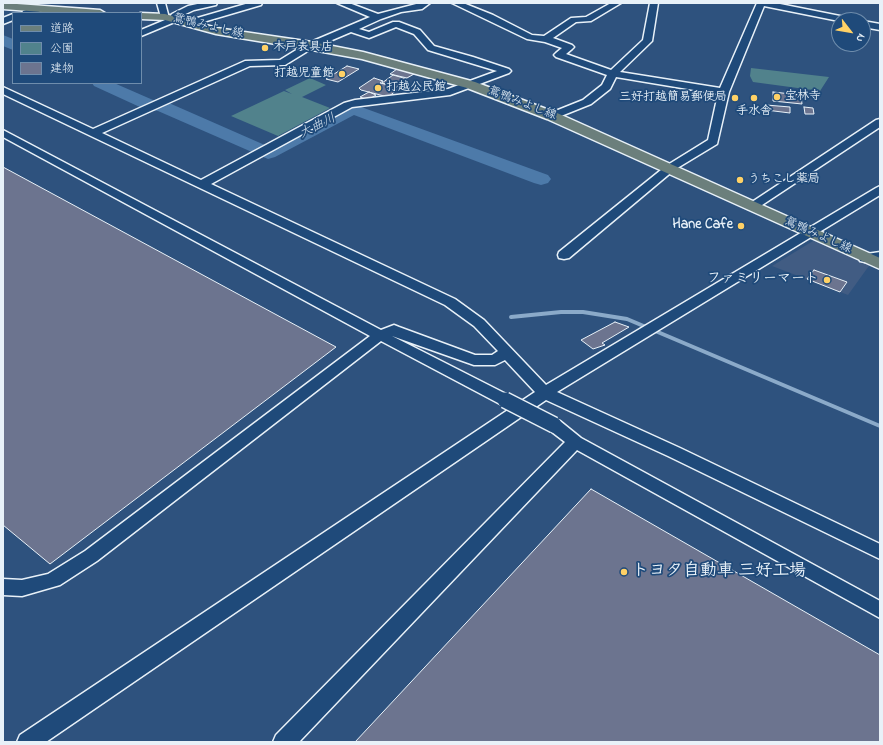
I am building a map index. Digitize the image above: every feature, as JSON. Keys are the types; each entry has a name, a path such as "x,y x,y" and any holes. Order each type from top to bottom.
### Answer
{"main road":[{"path":"3,6 85,12"},
{"name":"鴛鴨みよし線","path":"142,16 170,18 216,31 310,46 392,63 471,85 552,116 880,264"}],"street":[{"path":"161,3 170,18"},
{"path":"142,32 191,8 213,3"},
{"path":"190,23 245,5 258,3"},
{"path":"341,3 378,17"},
{"path":"93,133 248,63 282,63 310,46 378,17 400,10 419,7 426,3"},
{"path":"456,3 490,17 530,37 546,39 569,47 559,55 613,74 724,92"},
{"path":"546,39 574,20 588,19 617,3"},
{"path":"552,116 587,102 606,87 613,74 647,42 654,3"},
{"path":"564,255 670,168 713,142 724,92 762,3 831,17"},
{"path":"29,12 39,9"},
{"path":"202,184 348,105 450,92 506,71 431,48 417,32 396,24 369,35 350,29"},
{"path":"3,88 93,133 450,302 480,323 545,393 674,452 880,552"},
{"path":"752,206 880,122"},
{"path":"3,133 380,335 554,425 575,442 880,610"},
{"path":"28,742 545,393 880,190"},
{"path":"865,258 880,256"},
{"path":"3,586 22,588 53,580 91,556 380,335 394,330 474,360 495,360 507,352"},
{"path":"284,742 575,442"}],"shaded area":[{"path":"813,241 826,243 871,263 848,295 772,266"}],"green space":[{"path":"751,68 829,77 820,91 753,82 750,76"},
{"path":"310,78 326,85 302,97 330,108 278,136 231,116 284,91 292,94 285,90"}],"building":[{"name":"打越児童館","path":"347,66 359,69 338,82 326,79"},
{"path":"397,69 414,74 407,78 390,74"},
{"path":"393,75 407,79 396,87 382,83"},
{"name":"打越公民館","path":"374,78 383,81 380,83 397,87 394,90 397,90 388,97 361,90 359,88"},
{"path":"369,92 376,95 368,100 360,97"},
{"path":"773,92 801,95 802,104 773,101"},
{"path":"766,105 790,107 790,113 766,110"},
{"path":"804,107 813,108 814,114 805,114"},
{"path":"3,167 336,347 50,564 3,525"},
{"name":"ファミリーマート","path":"814,270 847,282 840,292 807,279"},
{"path":"615,322 629,327 602,343 605,345 593,349 581,340"},
{"name":"トヨタ自動車 三好工場","path":"591,489 880,655 880,742 355,742"}],"waterway":[{"name":"大曲川","path":"3,40 12,44"},
{"name":"大曲川","path":"102,84 148,104 163,107 268,153 353,109 541,179"},
{"path":"511,317 561,312 583,312 627,319 880,426"}],"place":[{"name":"木戸表具店","path":"265,48"},
{"name":"打越児童館","path":"342,74"},
{"name":"打越公民館","path":"378,88"},
{"name":"宝林寺","path":"777,97"},
{"name":"三好打越簡易郵便局","path":"735,98"},
{"name":"手水舎","path":"754,98"},
{"name":"うちこし薬局","path":"740,180"},
{"name":"Hane Cafe","path":"741,226"},
{"name":"ファミリーマート","path":"827,280"},
{"name":"トヨタ自動車 三好工場","path":"624,572"}]}
